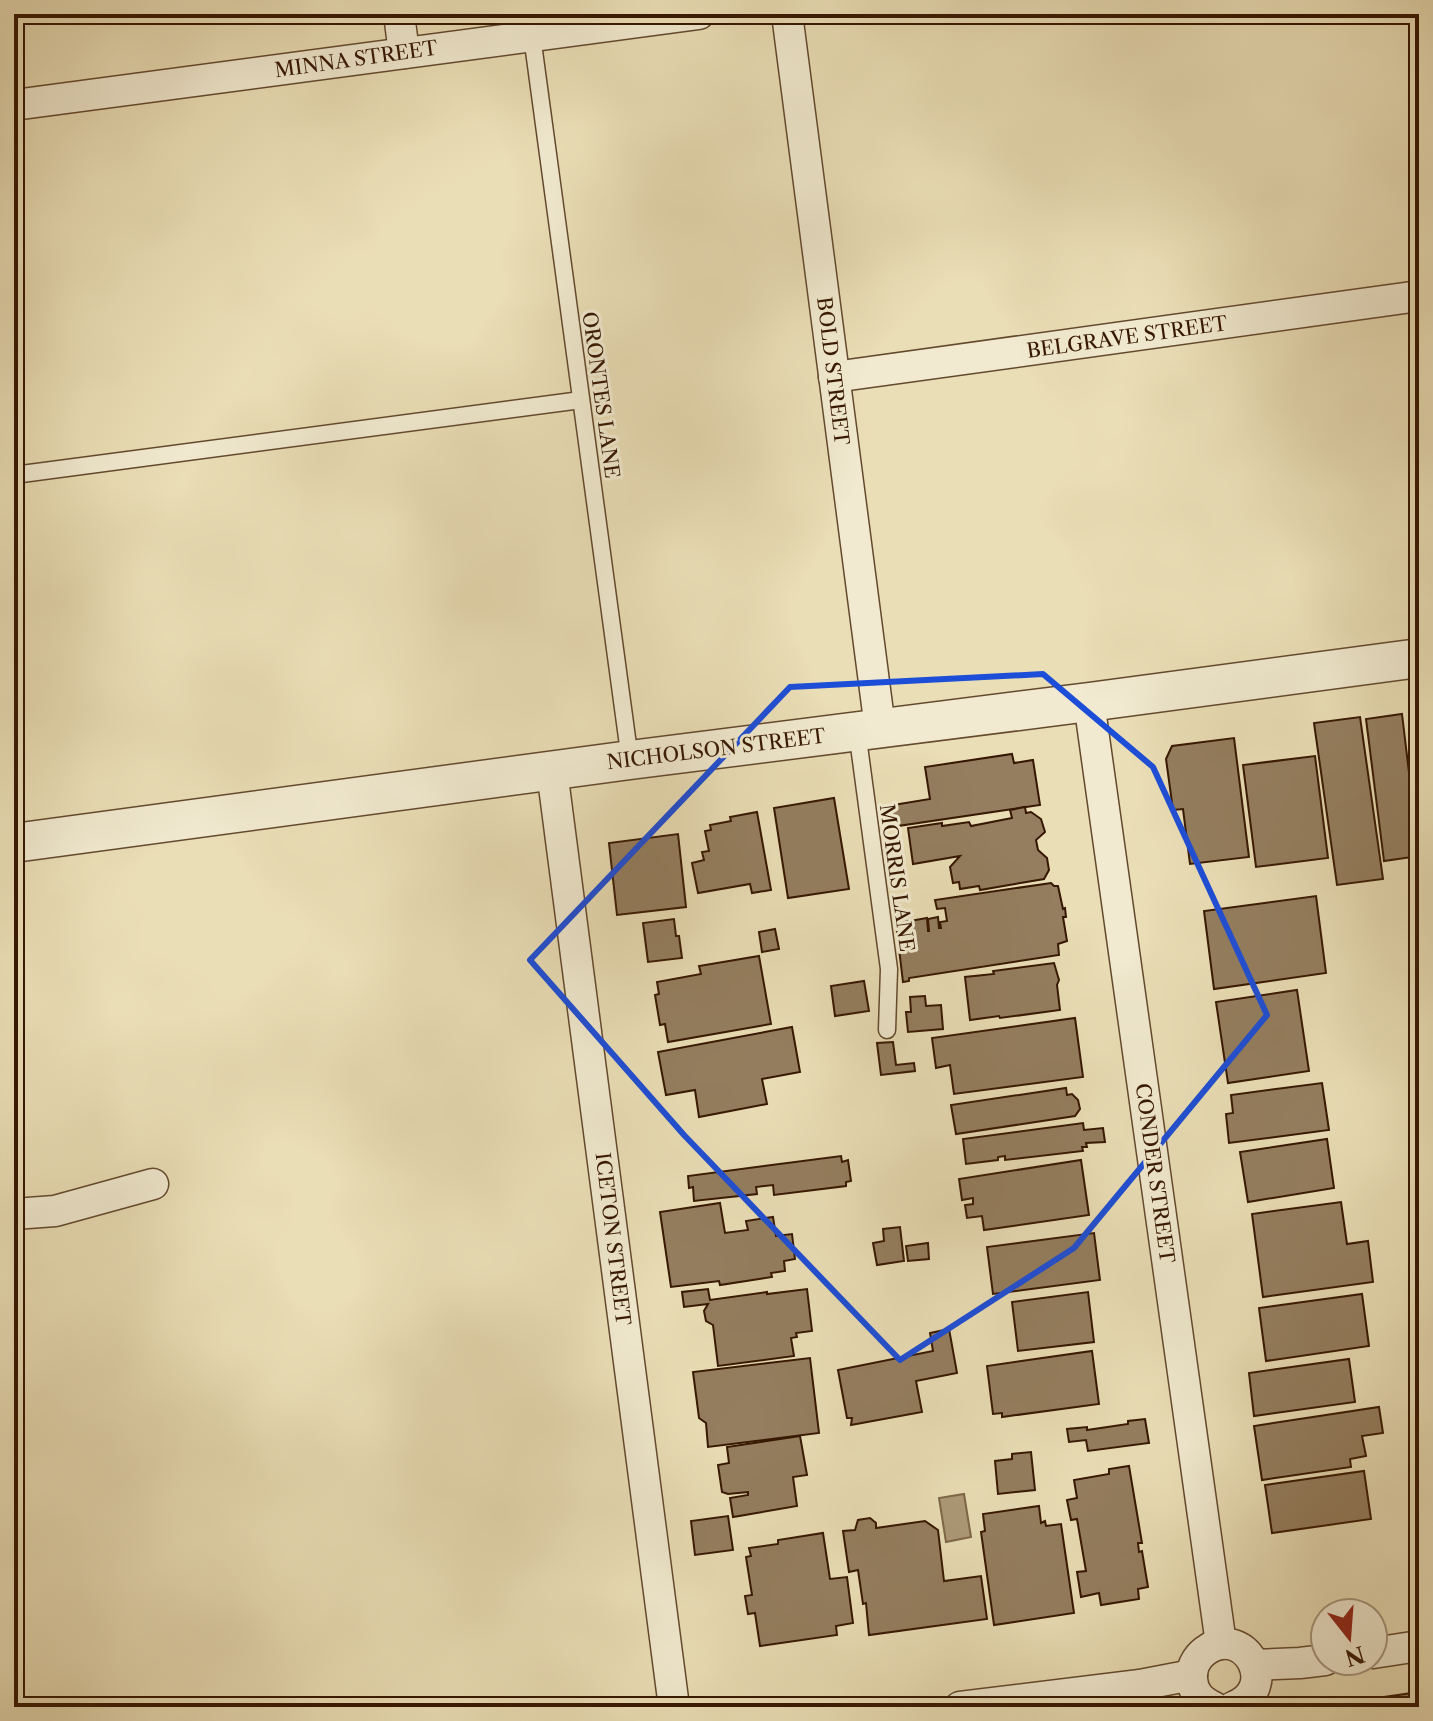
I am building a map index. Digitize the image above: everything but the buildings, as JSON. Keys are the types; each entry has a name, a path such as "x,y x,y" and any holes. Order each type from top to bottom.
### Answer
{"street":[{"path":"399,14 404,53"},
{"name":"MINNA STREET","path":"14,105 699,14"},
{"name":"BOLD STREET","path":"787,14 834,377 869,730"},
{"name":"BELGRAVE STREET","path":"834,377 1419,296"},
{"name":"NICHOLSON STREET","path":"14,843 1419,658"},
{"name":"CONDER STREET","path":"1089,702 1221,1644"},
{"name":"ICETON STREET","path":"552,771 674,1707"},
{"path":"14,1214 55,1211 153,1184"},
{"path":"1214,1707 1196,1694 1192,1675 1194,1664 1201,1654 1221,1644 1245,1651 1255,1665 1257,1679 1252,1693 1243,1703 1233,1707"},
{"path":"1389,1651 1419,1646"},
{"path":"1255,1665 1309,1662"},
{"path":"960,1707 1140,1685 1192,1675"}],"lane":[{"name":"ORONTES LANE","path":"532,36 630,760"},
{"path":"14,475 581,400"},
{"name":"MORRIS LANE","path":"869,730 889,969 887,1030"}],"highlighted area":[{"path":"1043,674 1153,767 1267,1015 1074,1248 900,1360 684,1135 530,960 790,687"}],"shaded area":[{"path":"964,1494 971,1537 946,1542 939,1498"}]}
